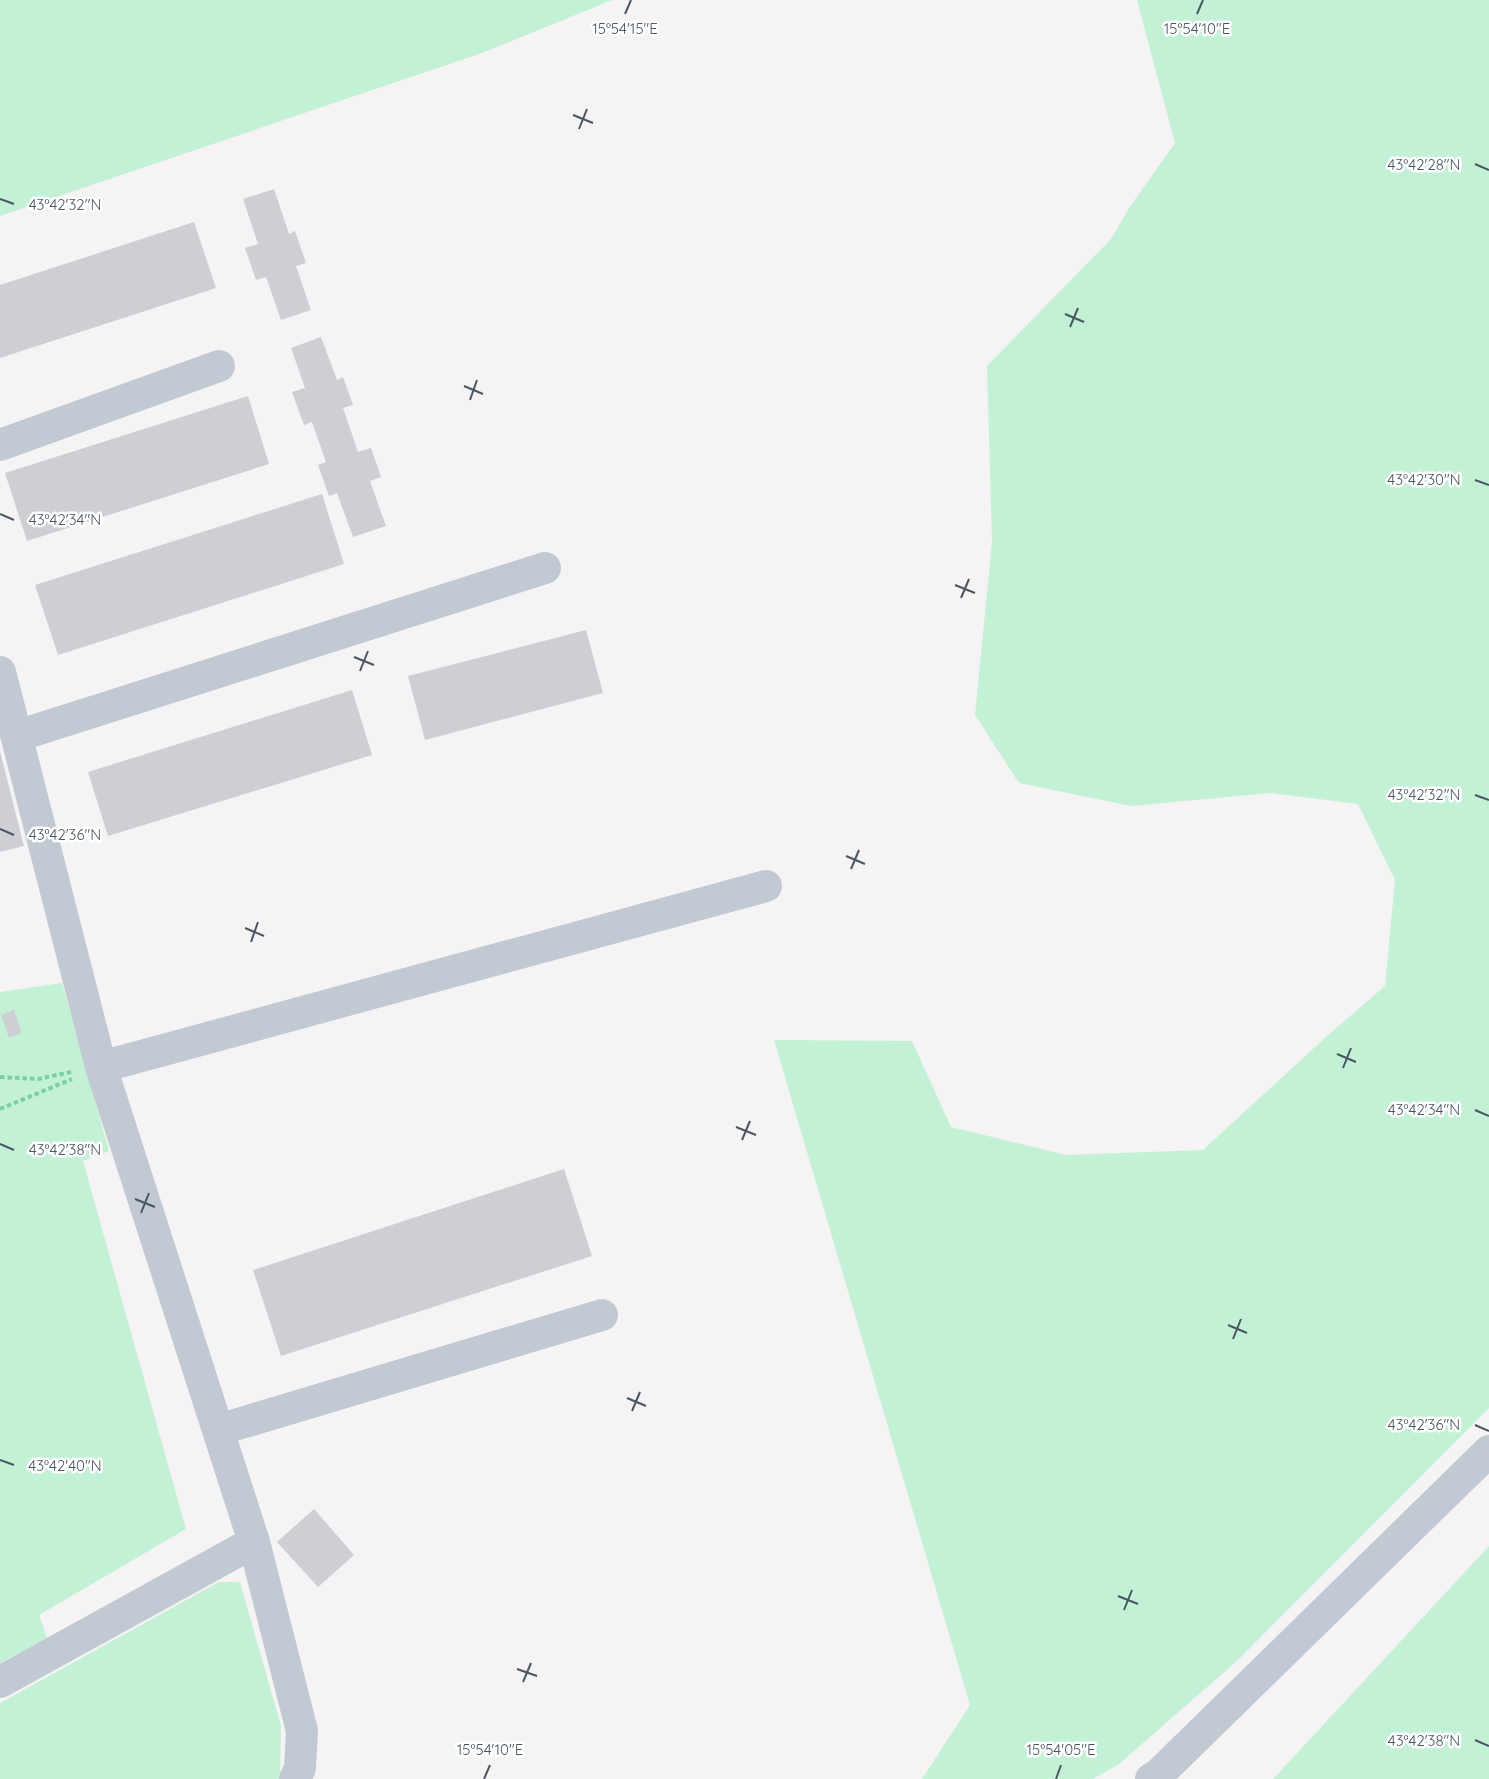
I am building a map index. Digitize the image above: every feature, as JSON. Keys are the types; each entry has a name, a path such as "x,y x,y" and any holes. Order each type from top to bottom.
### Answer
{"street":[{"path":"0,445 219,366"},
{"path":"17,736 545,568"},
{"path":"0,672 101,1067 254,1542 302,1731 300,1768 295,1779"},
{"path":"101,1067 766,886"},
{"path":"218,1430 602,1315"},
{"path":"1151,1779 1160,1774 1489,1451"},
{"path":"0,1682 254,1542"}],"path":[{"path":"0,1077 38,1079 101,1067"},
{"path":"0,1109 101,1067"}],"green space":[{"path":"0,0 612,0 482,53 0,216"},
{"path":"1137,0 1489,0 1489,1408 1238,1660 1119,1764 1093,1779 922,1779 970,1705 774,1040 912,1041 951,1127 1066,1155 1203,1150 1385,986 1395,880 1358,804 1271,793 1131,806 1019,783 975,715 992,542 987,366 1111,239 1129,208 1175,143"},
{"path":"62,983 109,1151 83,1161 186,1529 39,1615 47,1638 0,1663 0,992"},
{"path":"1489,1546 1489,1779 1273,1779"},
{"path":"219,1582 240,1582 281,1726 280,1779 0,1779 0,1703"}],"building":[{"path":"274,189 289,234 295,231 306,263 296,266 311,310 281,320 266,277 256,280 245,248 258,244 243,199"},
{"path":"194,222 216,288 0,358 0,285"},
{"path":"321,337 337,380 343,377 353,405 343,408 358,452 371,448 381,477 370,481 386,526 353,537 337,493 329,496 318,465 326,462 312,422 304,425 292,392 305,388 291,348"},
{"path":"248,396 269,464 27,541 5,473"},
{"path":"322,494 344,564 58,655 35,585"},
{"path":"586,630 603,693 425,740 408,676"},
{"path":"352,690 372,755 108,836 88,772"},
{"path":"0,751 24,846 0,852"},
{"path":"14,1010 22,1033 9,1038 1,1015"},
{"path":"564,1169 592,1256 281,1356 253,1270"},
{"path":"314,1509 354,1555 318,1587 277,1542"}]}
